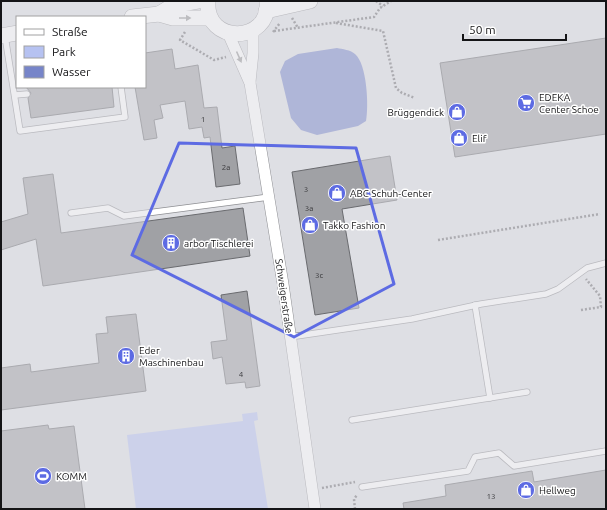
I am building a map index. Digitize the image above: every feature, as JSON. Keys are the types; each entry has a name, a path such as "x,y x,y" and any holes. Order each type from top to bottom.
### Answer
{"main road":[{"path":"159,14 172,6 199,1"},
{"path":"208,1 210,18 218,27 228,33 240,34 253,30 262,22 266,6 310,1"},
{"path":"141,16 159,14 173,18 210,18"}],"street":[{"name":"Schweigerstraße","path":"250,82 253,53 253,30"},
{"name":"Schweigerstraße","path":"228,33 250,82 269,197 315,509"}],"lane":[{"path":"8,35 20,130 125,117 121,88"},
{"path":"15,95 27,94"},
{"path":"71,214 108,208 124,216 269,197"},
{"path":"290,337 412,319 475,305 546,294 558,289 587,268 606,263"},
{"path":"475,305 490,398"},
{"path":"352,420 527,392"},
{"path":"362,487 468,471 475,457 499,453 514,466 606,451"}],"path":[{"path":"376,1 383,6"},
{"path":"274,31 374,17 383,6 391,1"},
{"path":"336,23 383,31 396,88 402,93 415,98"},
{"path":"438,240 600,214"},
{"path":"581,310 602,307 600,296 585,278"},
{"path":"330,487 343,484"},
{"path":"355,509 354,499 362,487"}],"highlighted area":[{"path":"179,143 356,148 394,284 294,337 132,255"}],"green space":[{"path":"257,412 258,420 254,421 268,509 136,509 127,435 243,421 242,414"}],"water":[{"path":"337,48 355,54 359,59 365,76 367,96 366,121 358,126 317,135 301,130 291,118 280,72 285,61 298,54"}],"building":[{"name":"EDEKA Center Schoe","path":"606,38 606,134 455,157 440,63"},
{"path":"172,49 175,69 198,65 204,108 217,107 222,148 235,146 240,184 216,187 210,137 204,138 202,127 189,129 185,101 160,105 163,118 154,120 157,138 144,140 135,88 146,88 146,53"},
{"path":"27,88 112,88 114,107 31,118 28,98 31,93"},
{"path":"390,156 397,200 342,209 359,308 315,315 292,172"},
{"path":"53,174 61,233 243,208 250,256 43,286 36,239 1,250 1,222 28,214 23,178"},
{"path":"247,291 260,386 246,388 245,382 226,384 222,357 213,359 211,342 227,340 221,295"},
{"name":"Eder Maschinenbau","path":"136,314 146,391 1,410 1,368 30,364 31,372 99,363 96,334 108,333 106,317"},
{"path":"48,425 49,429 74,426 85,509 1,509 1,431"},
{"name":"Hellweg","path":"606,470 606,509 404,509 403,503 446,496 445,485 532,471 534,482"}],"place":[{"name":"EDEKA Center Schoe","path":"526,103"},
{"name":"Brüggendick","path":"457,112"},
{"name":"Elif","path":"459,138"},
{"name":"ABC Schuh-Center","path":"337,193"},
{"name":"Takko Fashion","path":"310,225"},
{"name":"arbor Tischlerei","path":"171,243"},
{"name":"Eder Maschinenbau","path":"126,356"},
{"name":"KOMM","path":"43,476"},
{"name":"Hellweg","path":"526,490"}]}
